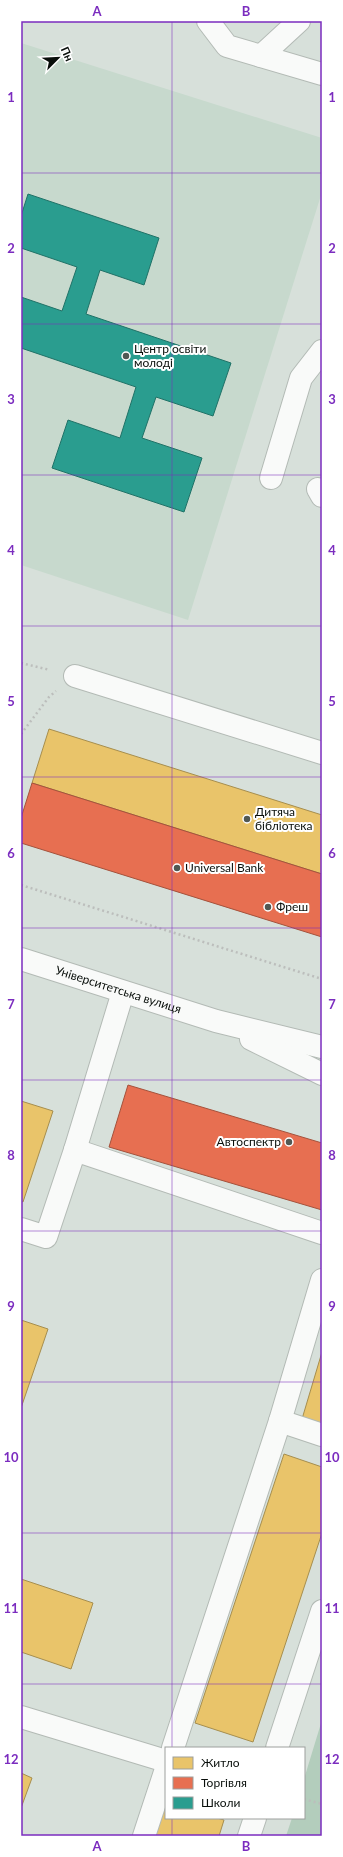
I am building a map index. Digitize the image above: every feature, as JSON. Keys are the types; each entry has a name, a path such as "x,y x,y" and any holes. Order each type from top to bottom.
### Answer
{"street":[{"path":"208,21 227,46 322,74"},
{"path":"261,56 299,21"},
{"path":"271,478 301,378 322,352"},
{"path":"75,676 322,753"},
{"name":"Університетська вулиця","path":"21,959 216,1021 322,1047"},
{"path":"21,1229 46,1237 75,1150 123,992"},
{"name":"Університетська вулиця","path":"216,1021 322,1074"},
{"path":"75,1150 322,1233"},
{"path":"173,1747 280,1421 322,1280"},
{"path":"280,1421 322,1435"},
{"path":"277,1747 322,1611"},
{"path":"21,1717 165,1762"},
{"path":"144,1836 165,1772"},
{"path":"249,1836 255,1819"}],"path":[{"path":"21,663 75,676"},
{"path":"21,734 49,697 75,676"},
{"path":"21,885 322,979"},
{"path":"305,1799 322,1804"}],"shaded area":[{"path":"21,43 322,138 322,192 188,620 21,565"},
{"path":"322,1720 322,1836 286,1836 292,1819 305,1819 305,1776"}],"building: Житло":[{"path":"49,729 322,815 322,874 32,783"},
{"path":"21,1101 53,1111 23,1202 21,1201"},
{"path":"21,1320 48,1329 21,1408"},
{"path":"322,1352 322,1425 302,1419"},
{"path":"284,1454 322,1467 322,1533 253,1742 195,1723"},
{"path":"21,1579 93,1603 71,1669 21,1652"},
{"path":"21,1773 32,1778 21,1808"},
{"path":"165,1804 165,1819 224,1820 219,1836 152,1836"}],"building: Торгівля":[{"path":"32,783 322,874 322,937 21,843 21,818"},
{"path":"128,1085 322,1143 322,1210 109,1147"}],"building: Школи":[{"name":"Центр освіти молоді","path":"28,194 159,238 144,285 100,270 86,314 231,363 213,416 156,397 142,438 202,458 184,512 52,468 68,420 120,438 136,387 21,348 21,297 62,311 77,267 21,248 21,216"}],"place":[{"name":"Центр освіти молоді","path":"126,356"},
{"name":"Дитяча бібліотека","path":"247,819"},
{"name":"Universal Bank","path":"177,868"},
{"name":"Фреш","path":"268,907"},
{"name":"Автоспектр","path":"289,1142"}]}
